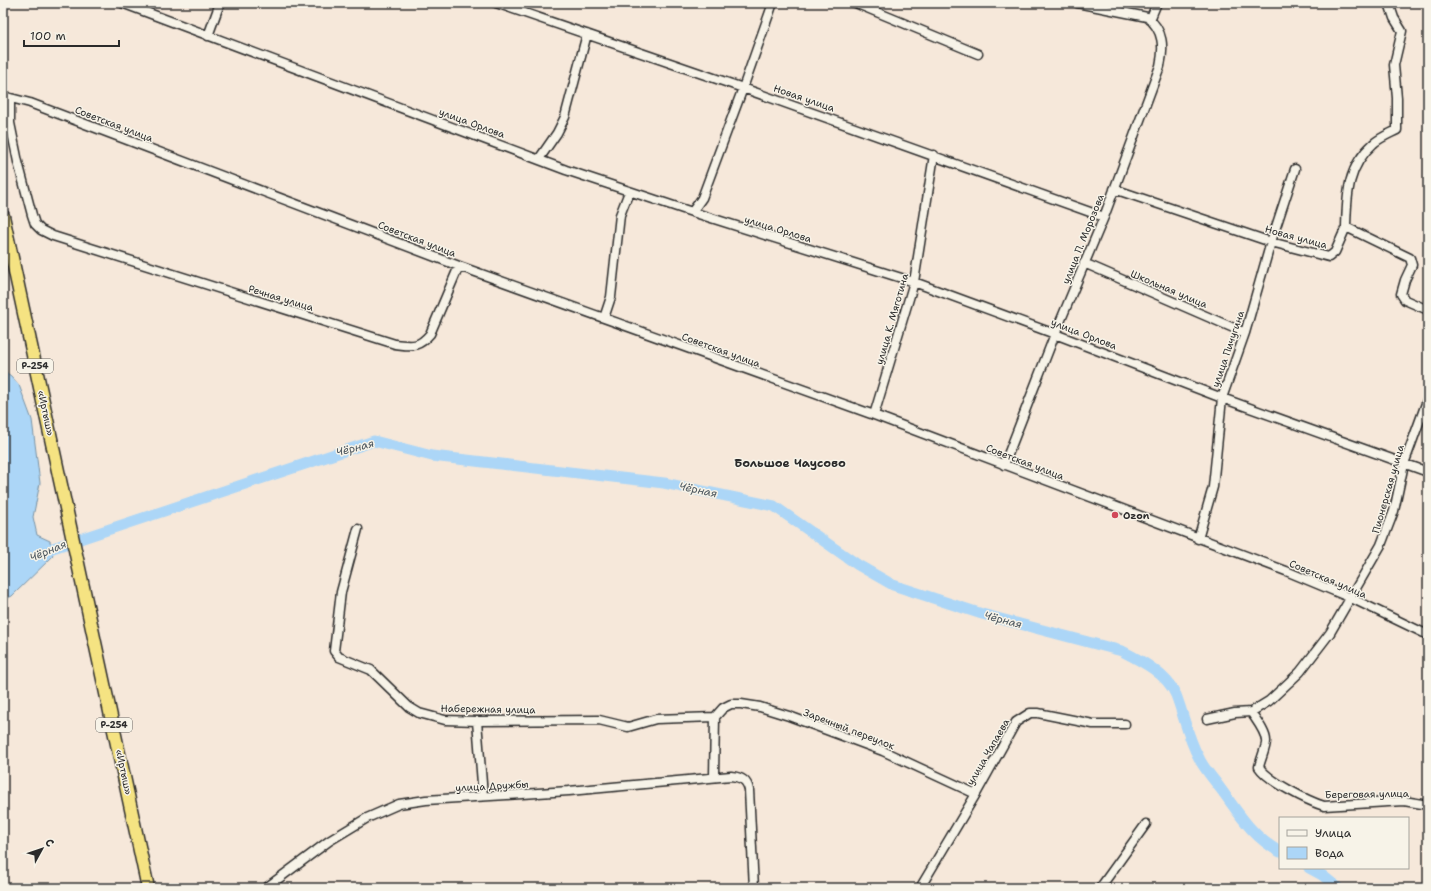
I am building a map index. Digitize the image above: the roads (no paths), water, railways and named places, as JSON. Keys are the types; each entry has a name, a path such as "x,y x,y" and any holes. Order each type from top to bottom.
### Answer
{"highway":[{"name":"«Иртыш»","path":"3,216 148,888"}],"street":[{"name":"улица Орлова","path":"122,3 629,192 914,282 1222,398 1428,472"},
{"path":"208,36 220,3"},
{"name":"Новая улица","path":"496,3 934,155 1104,217"},
{"path":"692,212 702,198 773,3"},
{"path":"855,3 978,54"},
{"path":"1076,3 1143,16 1150,20 1157,3"},
{"path":"1389,3 1394,18 1402,31 1394,65 1397,98 1397,130 1373,144 1357,161 1347,193 1346,227 1410,258 1412,265 1405,280 1401,294 1405,300 1428,310"},
{"name":"улица П. Морозова","path":"1004,465 1054,334 1104,217 1160,66 1163,52 1161,36 1150,20"},
{"path":"539,159 557,133 565,117 587,34"},
{"name":"Речная улица","path":"6,97 20,169 35,224 41,230 53,236 395,344 412,346 423,342 430,334 459,266"},
{"name":"Советская улица","path":"6,97 30,103 459,266 874,415 1198,539 1286,571 1351,598 1428,635"},
{"name":"улица К. Мяготина","path":"874,415 914,282 934,155"},
{"name":"улица Пичугина","path":"1198,539 1213,488 1222,398 1245,333 1271,242 1295,169"},
{"name":"Новая улица","path":"1114,189 1271,242 1328,257 1335,252 1346,227"},
{"path":"604,318 610,297 620,215 629,192"},
{"name":"Школьная улица","path":"1084,263 1245,333"},
{"name":"Пионерская улица","path":"1207,719 1235,713 1251,712 1269,701 1300,672 1330,633 1382,545 1394,511 1404,464 1428,398"},
{"name":"Набережная улица","path":"358,529 341,592 334,651 338,657 371,670 409,707 419,713 445,720 599,720 628,727 656,719 715,717"},
{"name":"Заречный переулок","path":"715,717 723,708 731,704 760,707 789,716 883,752 976,794"},
{"name":"Береговая улица","path":"1251,712 1261,728 1267,742 1259,767 1274,780 1313,803 1324,806 1404,801 1428,805"},
{"name":"улица Чапаева","path":"920,888 976,794 1016,722 1023,716 1030,713 1093,724 1126,724"},
{"path":"714,777 715,717"},
{"path":"477,721 483,796"},
{"name":"улица Дружбы","path":"266,888 329,841 367,818 386,809 411,801 569,791 714,777 739,776 748,784 749,790 754,888"},
{"path":"1100,888 1146,824"}],"water":[{"path":"3,370 19,385 32,420 40,483 33,517 37,535 50,541 53,556 12,596 3,600"}],"waterway":[{"name":"Чёрная","path":"38,553 374,441 432,456 664,483 774,506 858,565 893,585 982,614 1122,651 1153,669 1172,687 1192,743 1206,770 1253,831 1261,839 1279,851"},
{"name":"Чёрная","path":"1311,869 1322,875 1338,888"}],"place":[{"name":"Ozon","path":"1115,515"}],"district":[{"name":"Большое Чаусово","path":"790,463"}]}
